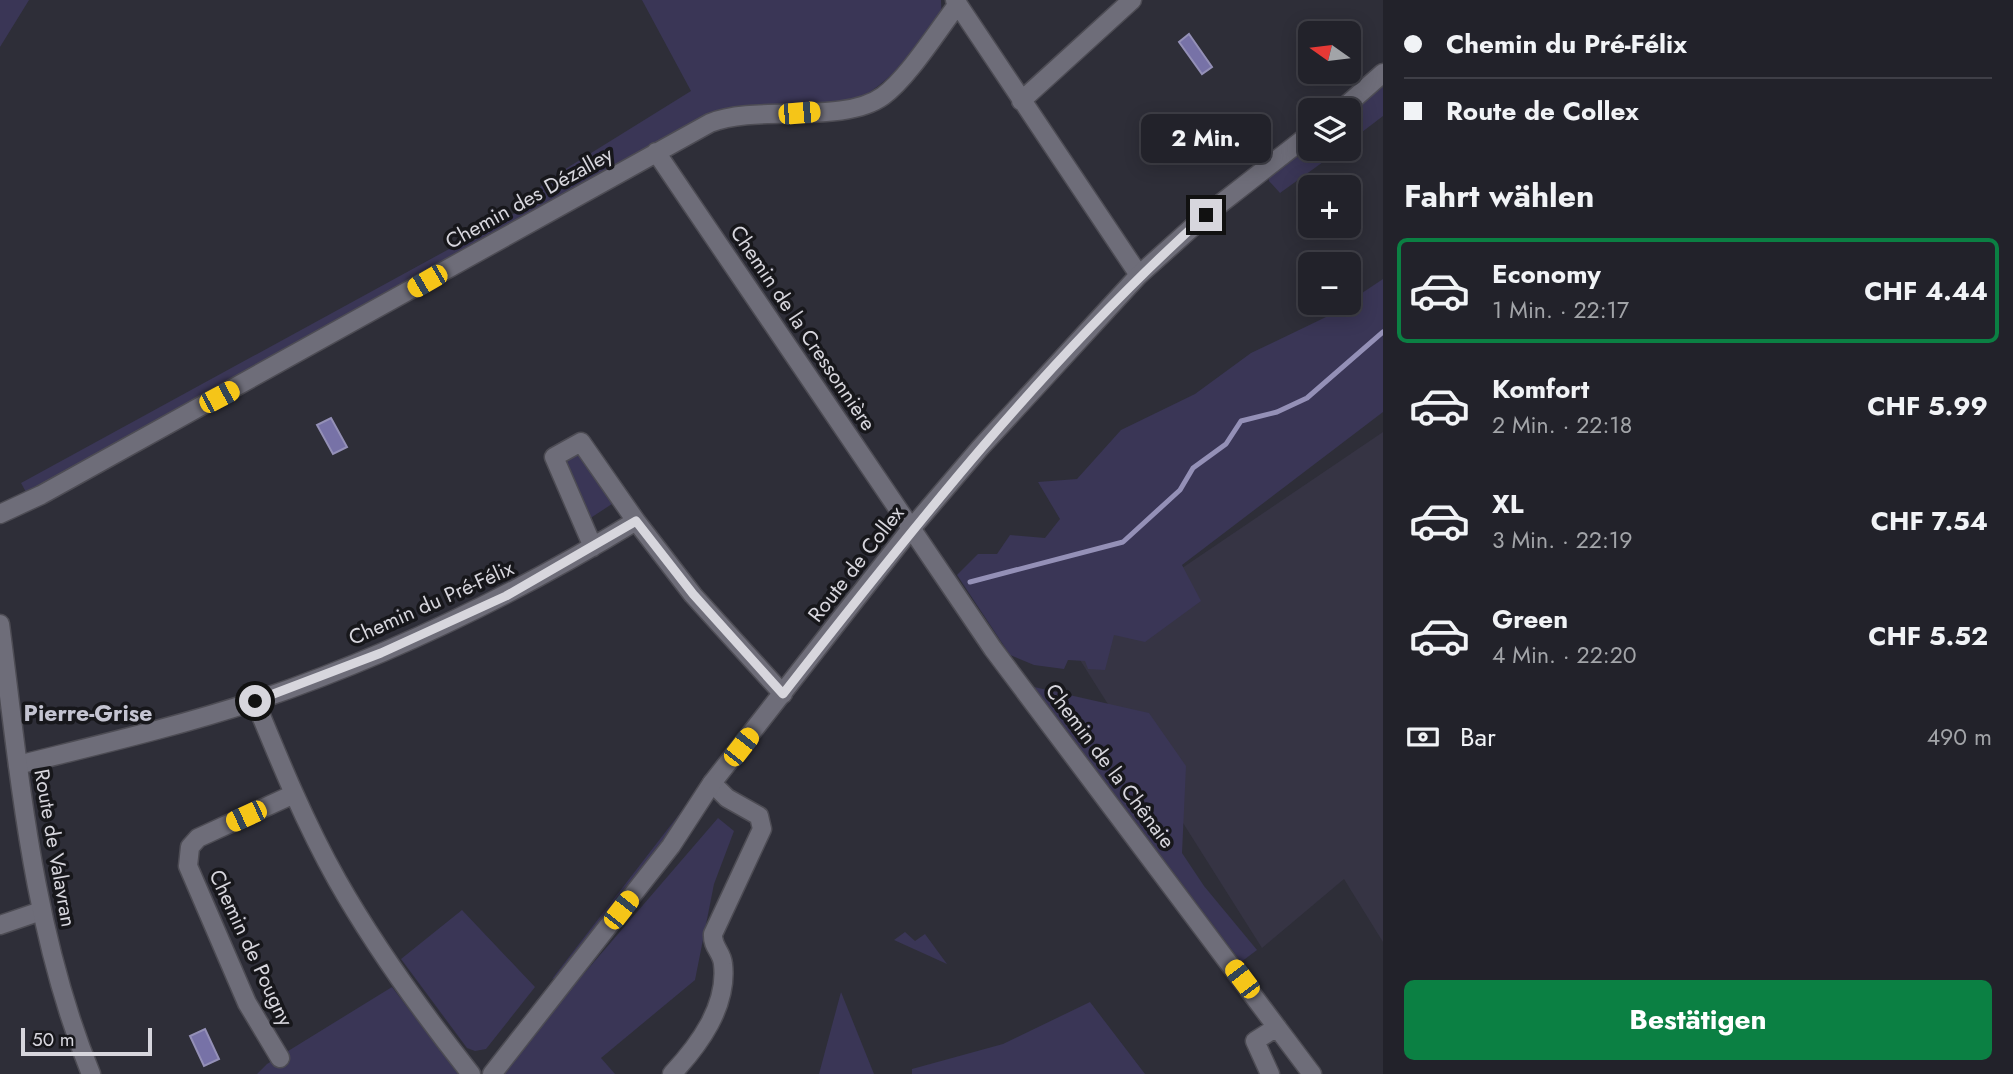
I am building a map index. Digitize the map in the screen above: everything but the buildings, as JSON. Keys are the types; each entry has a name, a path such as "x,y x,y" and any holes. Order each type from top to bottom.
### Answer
{"street":[{"path":"1021,101 1132,0"},
{"path":"957,2 1139,275"},
{"name":"Chemin des Dézalley","path":"0,514 41,495 310,348 695,130 730,117 841,109 875,100 894,86 957,2"},
{"path":"1355,98 1383,73"},
{"name":"Route de Collex","path":"492,1074 671,846 712,783 910,530 980,448 1139,275 1206,215 1298,143"},
{"name":"Chemin de la Cressonnière","path":"656,152 803,366 910,530"},
{"path":"593,547 554,457 581,442 636,521 693,594 783,694"},
{"name":"Chemin du Pré-Félix","path":"18,765 255,701 381,653 506,596 636,521"},
{"name":"Chemin de la Chênaie","path":"910,530 993,649 1312,1074"},
{"name":"Route de Valavran","path":"0,624 5,701 41,911 69,1018 91,1074"},
{"path":"255,701 294,794 338,881 380,951 471,1074"},
{"path":"672,1074 697,1046 719,1003 723,962 712,942 713,934 762,829 759,816 727,798 712,783"},
{"name":"Chemin de Pougny","path":"280,1058 247,1003 211,925 187,859 190,847 198,838 294,794"},
{"path":"0,925 41,911"},
{"path":"1270,1074 1255,1041 1276,1027"}],"shaded area":[{"path":"0,0 29,0 0,47"},
{"path":"642,0 941,0 941,16 928,36 905,61 881,84 861,97 692,128 26,492 21,483 515,213 546,181 691,91"},
{"path":"1189,34 1212,67 1202,74 1179,42"},
{"path":"1383,86 1383,116 1361,133 1361,104"},
{"path":"1298,154 1298,161 1324,161 1305,175 1298,175 1298,180 1280,193 1269,181 1269,177"},
{"path":"1383,279 1383,412 1182,565 1201,601 1145,642 1114,635 1105,670 1088,669 1085,661 1068,660 1064,669 1034,665 1010,655 957,575 978,554 997,554 1010,535 1045,538 1060,519 1038,482 1077,479 1121,430 1195,394 1251,353 1329,315 1361,315 1361,294"},
{"path":"331,418 347,447 333,454 317,425"},
{"path":"1383,432 1383,942 1344,879 1262,948 1070,644"},
{"path":"579,451 615,502 589,519 563,462"},
{"path":"1034,687 1149,713 1186,766 1182,853 1204,886 1257,950 1241,962"},
{"path":"694,795 646,866 559,976 552,979"},
{"path":"718,818 734,831 714,884 695,980 601,1058 615,1074 504,1074 556,1006"},
{"path":"462,910 535,987 486,1049 475,1051 467,1048 401,959"},
{"path":"905,932 915,941 925,934 947,964 894,940"},
{"path":"392,987 458,1074 257,1074 267,1064"},
{"path":"841,992 874,1074 819,1074"},
{"path":"1090,1002 1145,1074 912,1074 912,1069 1003,1044"},
{"path":"205,1029 219,1059 204,1066 190,1036"}],"waterway":[{"path":"970,582 1123,542 1180,490 1193,468 1226,444 1241,421 1277,412 1307,398 1383,332"}],"district":[{"name":"Pierre-Grise","path":"88,713"}],"route":[{"path":"255,701 381,653 506,596 636,521 693,594 783,694 910,530 980,448 1139,275 1206,215"}]}
